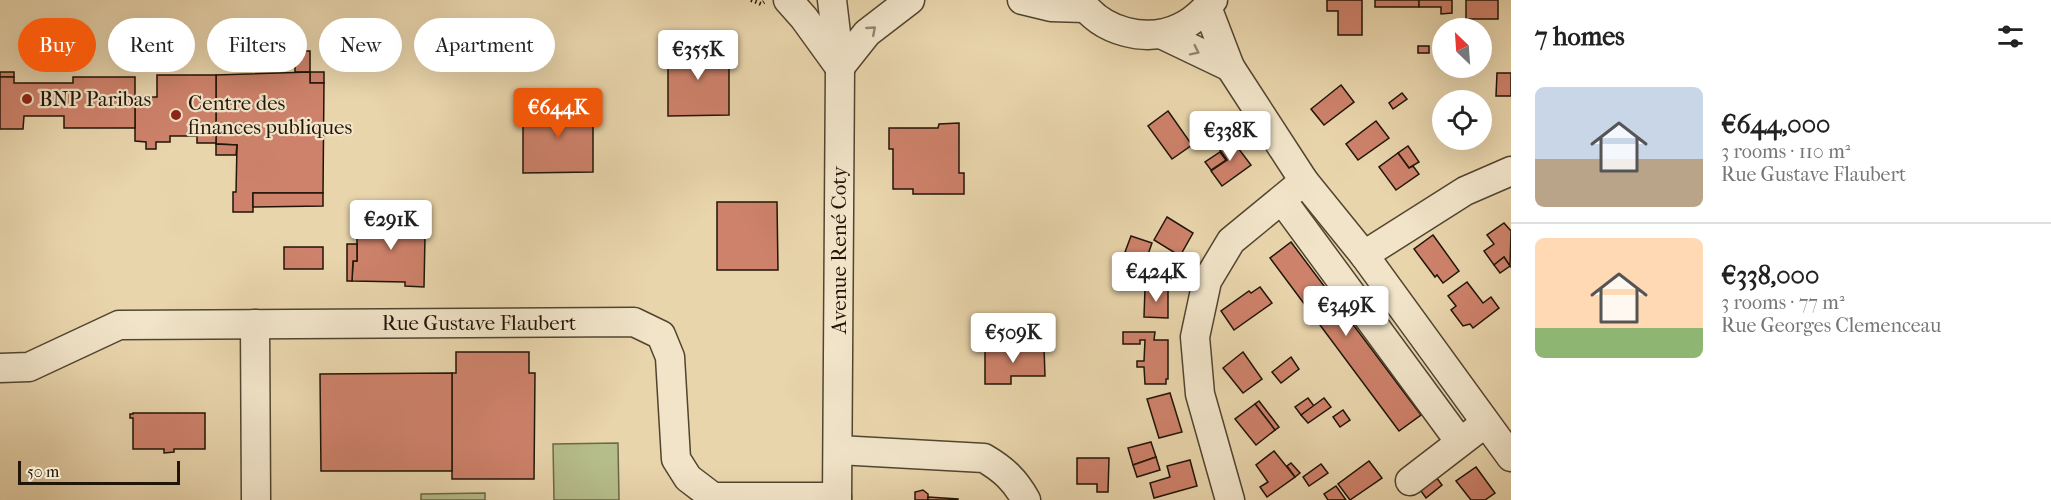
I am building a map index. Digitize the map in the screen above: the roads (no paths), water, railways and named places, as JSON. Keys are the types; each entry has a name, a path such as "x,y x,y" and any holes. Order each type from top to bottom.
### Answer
{"street":[{"path":"788,0 840,67 867,33 910,0"},
{"name":"Avenue René Coty","path":"832,0 840,67 837,499"},
{"path":"1022,0 1052,7 1082,4 1101,21 1119,31 1140,35 1161,34 1180,27 1200,15 1210,3"},
{"path":"1210,3 1230,68 1304,181 1364,255 1511,456"},
{"path":"1161,34 1230,68"},
{"path":"1364,255 1464,191 1511,171"},
{"path":"1230,500 1200,394 1195,337 1207,282 1232,241 1304,181"},
{"path":"1282,200 1461,442"},
{"name":"Rue Gustave Flaubert","path":"0,368 29,367 119,325 634,322 661,335 670,357 676,459 688,478 713,497 837,499"},
{"path":"255,324 256,500"},
{"path":"1410,481 1486,422"},
{"path":"838,450 984,458 1004,470 1017,484 1026,500"}],"place":[{"name":"BNP Paribas","path":"27,99"},
{"name":"Centre des finances publiques","path":"176,115"}]}
